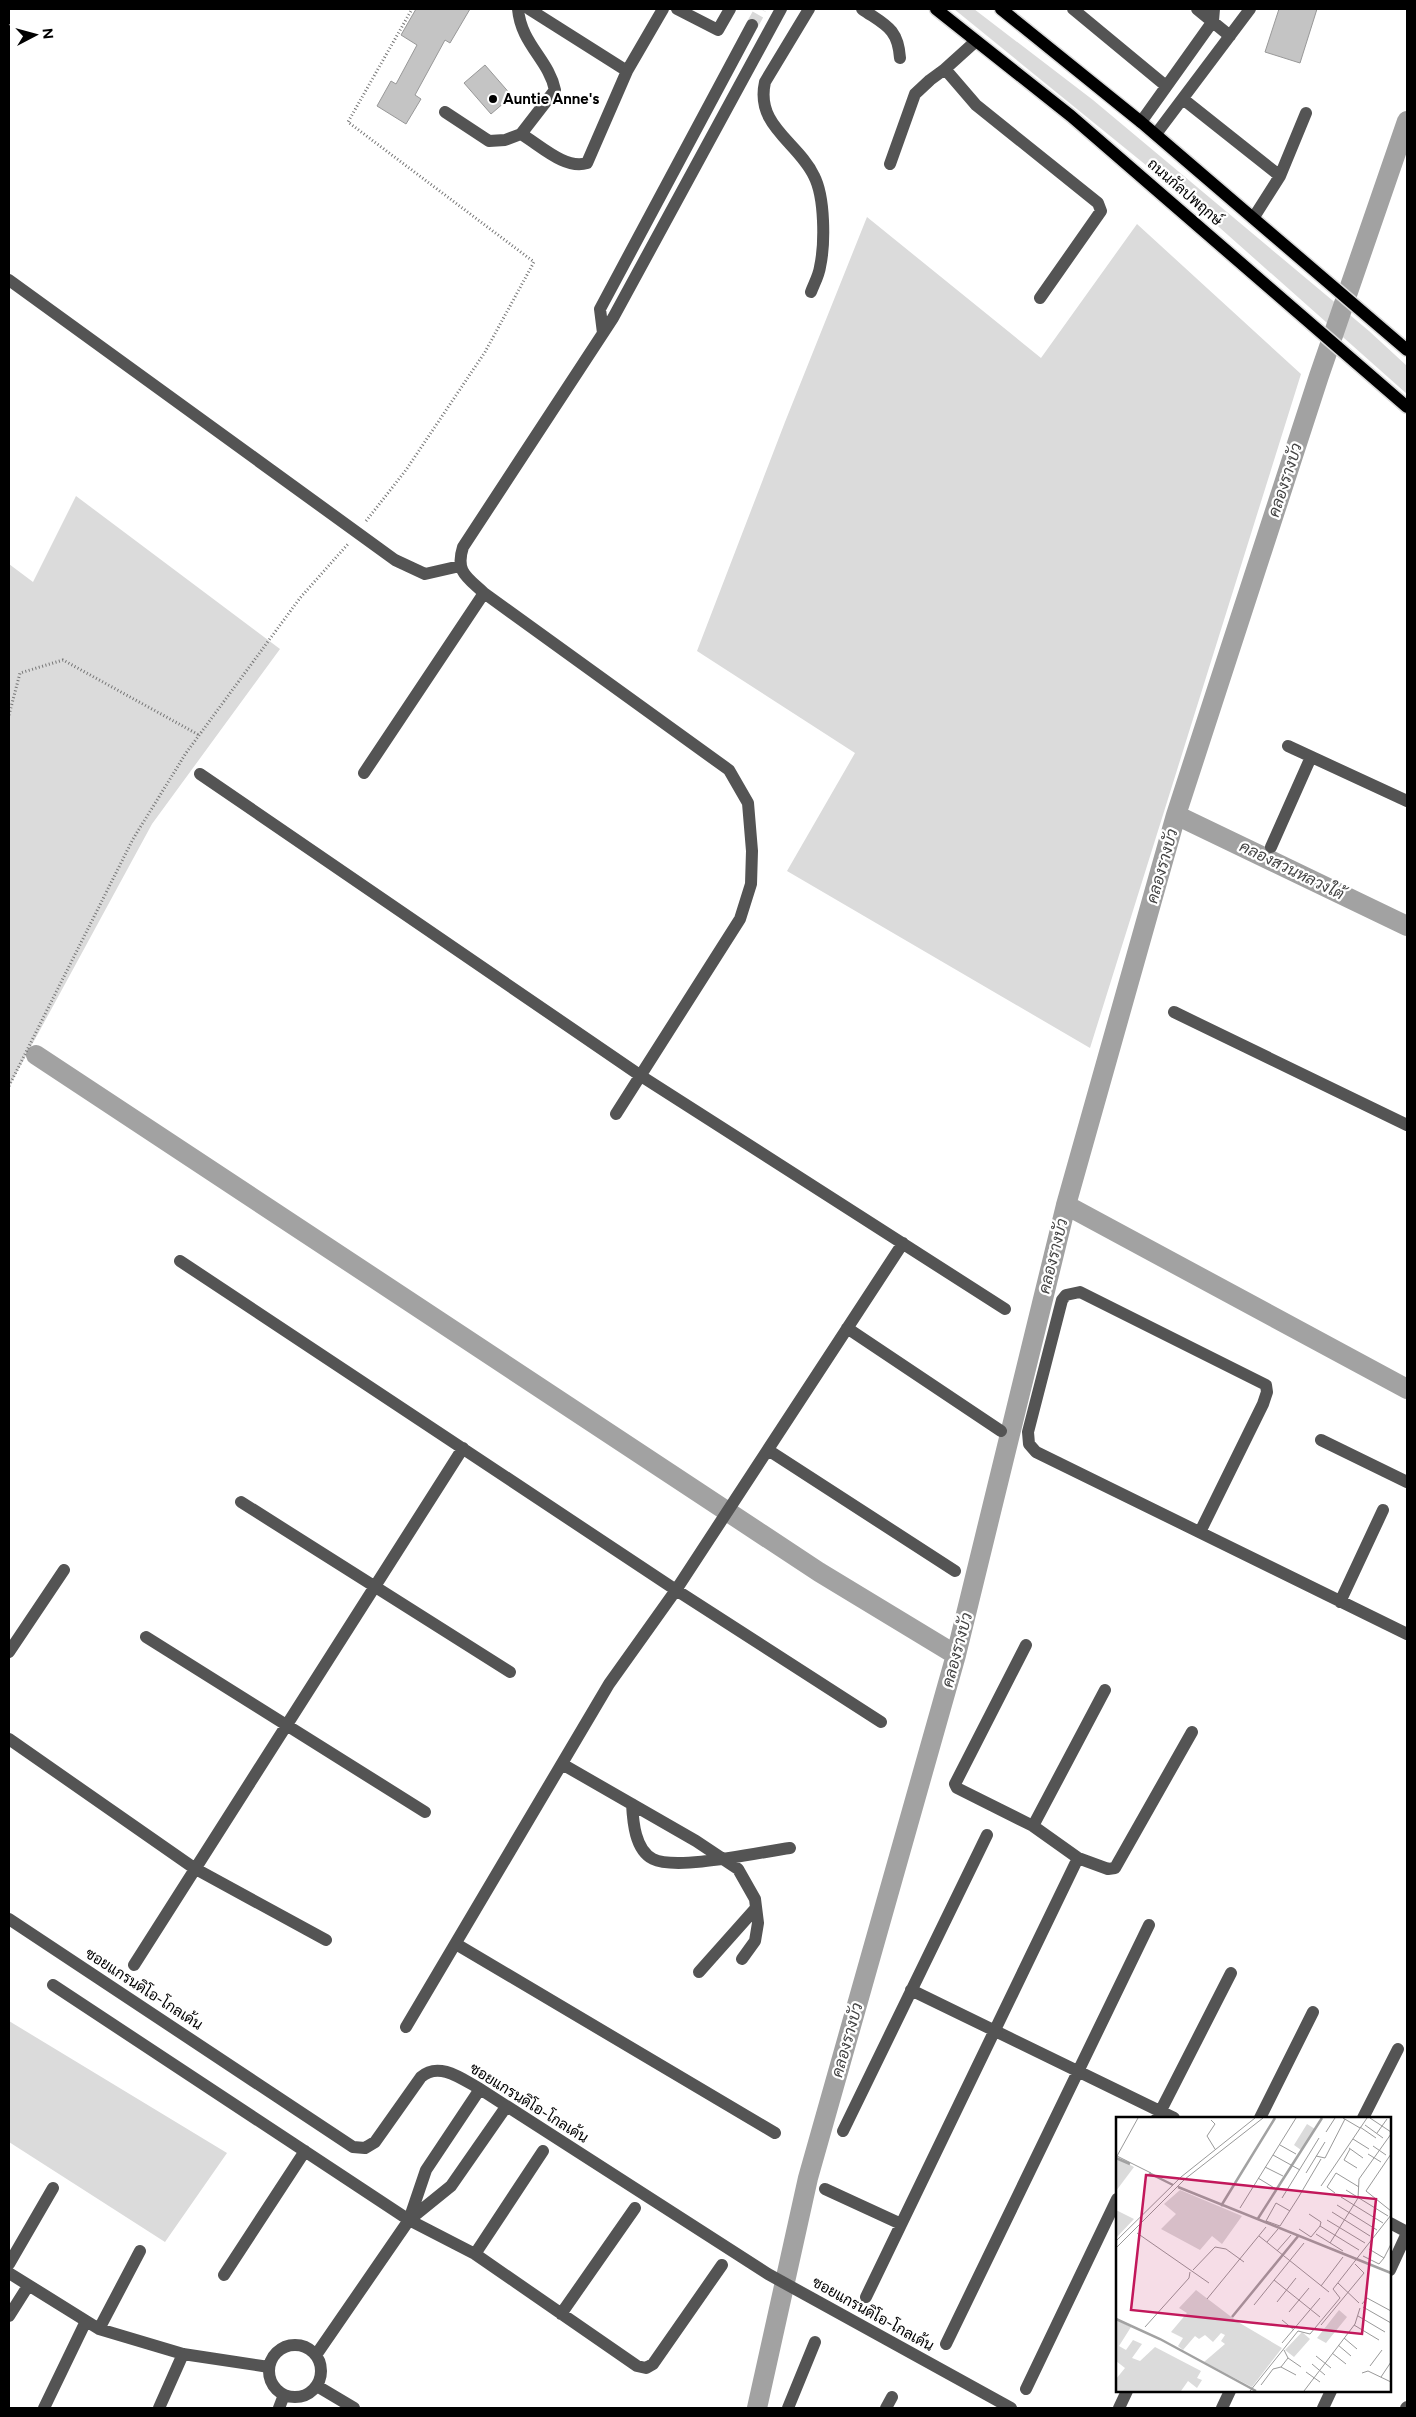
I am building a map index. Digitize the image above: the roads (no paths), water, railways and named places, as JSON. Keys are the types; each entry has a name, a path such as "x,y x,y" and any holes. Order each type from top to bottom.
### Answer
{"main road":[{"name":"ถนนกัลปพฤกษ์","path":"936,9 1071,116 1407,408"},
{"name":"ถนนกัลปพฤกษ์","path":"1001,9 1156,134 1407,350"}],"street":[{"path":"445,112 489,141 505,140 521,134 555,90 553,78 533,50 520,23 518,9"},
{"path":"529,9 627,71"},
{"path":"521,134 568,163 578,166 587,163 627,71 663,9"},
{"path":"677,9 718,30 730,9"},
{"path":"616,1114 740,919 752,884 752,850 748,803 729,770 484,593 464,574 460,566 463,547 603,333 657,238 781,9"},
{"path":"809,9 765,82 762,93 766,111 772,124 814,176 820,196 823,233 820,268 811,292"},
{"path":"862,9 891,30 898,42 900,58"},
{"path":"1073,9 1166,86"},
{"path":"1197,9 1213,15 1230,36"},
{"path":"1156,134 1250,9"},
{"path":"1141,122 1213,15"},
{"path":"603,333 600,309 752,25"},
{"path":"890,164 915,94 976,41"},
{"path":"738,51 753,60"},
{"path":"945,69 976,105 1098,203 1102,212 1040,298"},
{"path":"1183,99 1280,176"},
{"path":"1254,217 1280,176 1306,113"},
{"path":"687,146 701,155"},
{"path":"642,230 657,238"},
{"path":"9,280 395,560 425,574 460,566"},
{"path":"364,773 484,593"},
{"path":"1288,746 1407,802"},
{"path":"1271,847 1312,756"},
{"path":"200,774 641,1076 1005,1309"},
{"path":"1174,1012 1407,1125"},
{"path":"406,2027 609,1684 676,1590 903,1244"},
{"path":"180,1261 676,1590 881,1722"},
{"path":"1200,1532 1263,1404 1267,1392 1266,1385 1080,1292 1066,1295 1062,1300 1028,1432 1029,1444 1036,1452 1407,1634"},
{"path":"847,1328 1001,1431"},
{"path":"1320,1440 1407,1482"},
{"path":"134,1965 463,1448"},
{"path":"768,1450 955,1571"},
{"path":"241,1502 510,1672"},
{"path":"1340,1602 1383,1510"},
{"path":"9,1652 64,1570"},
{"path":"146,1637 426,1812"},
{"path":"1026,1645 955,1784 957,1788 1033,1826 1078,1858 1108,1869 1115,1868 1192,1732"},
{"path":"1033,1826 1104,1690"},
{"path":"9,1739 194,1868 326,1940"},
{"path":"562,1764 632,1804 738,1869 755,1899 758,1923 755,1942 742,1959"},
{"path":"632,1804 634,1829 642,1846 652,1858 670,1864 790,1848"},
{"path":"843,2131 986,1835"},
{"path":"866,2297 1078,1858"},
{"path":"699,1972 756,1908"},
{"name":"ซอยแกรนดิโอ-โกลเด้น","path":"9,1919 353,2147 365,2148 375,2142 426,2072 442,2070 480,2088 506,2107 768,2274 1011,2408"},
{"path":"946,2344 1149,1925"},
{"path":"456,1944 775,2133"},
{"path":"911,1990 1077,2071 1158,2115 1231,1973"},
{"path":"53,1985 409,2220 475,2254 637,2366 646,2368 653,2364 722,2265"},
{"path":"1260,2117 1313,2012"},
{"path":"1364,2117 1398,2049"},
{"path":"316,2355 409,2220 426,2170 480,2088"},
{"path":"409,2220 451,2186 506,2107"},
{"path":"475,2254 543,2151"},
{"path":"224,2275 305,2152"},
{"path":"9,2264 54,2188"},
{"path":"826,2189 901,2224"},
{"path":"1026,2390 1116,2202"},
{"path":"561,2314 635,2208"},
{"path":"1391,2224 1407,2232 1391,2268"},
{"path":"99,2329 140,2251"},
{"path":"9,2273 63,2309 99,2329 183,2354 269,2367"},
{"path":"9,2316 28,2286"},
{"path":"44,2408 86,2321"},
{"path":"788,2408 815,2342"},
{"path":"289,2345 306,2347 316,2355 321,2367 321,2375 316,2386 306,2396 297,2398 284,2395 274,2387 270,2379 269,2367 275,2354 289,2345"},
{"path":"159,2408 183,2354"},
{"path":"316,2386 354,2408"},
{"path":"1119,2408 1127,2392"},
{"path":"1222,2408 1230,2392"},
{"path":"1323,2408 1331,2392"},
{"path":"279,2408 284,2395"}],"waterway":[{"name":"คลองรางบัว","path":"757,2408 808,2178 956,1655 1066,1205 1176,815 1319,376 1407,121"},
{"name":"คลองสวนหลวงใต้","path":"1176,815 1407,926"},
{"path":"36,1055 819,1572 956,1655"},
{"path":"1066,1205 1407,1389"}],"tunnel":[{"path":"752,25 761,9"}],"place":[{"name":"Auntie Anne's","path":"493,99"}]}
